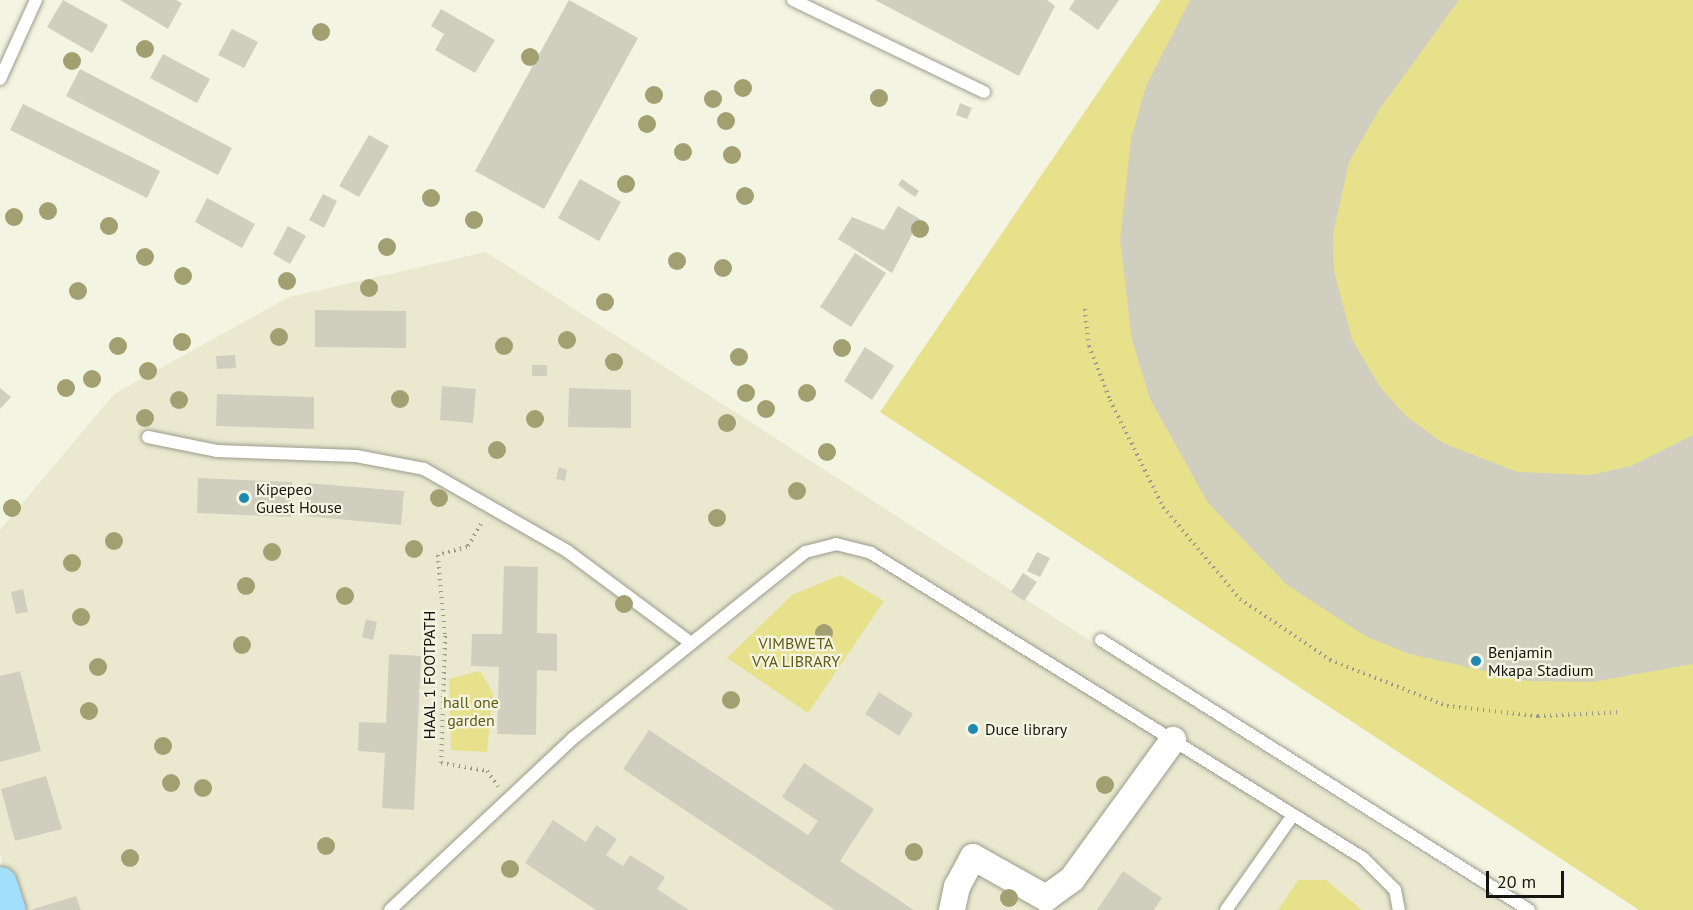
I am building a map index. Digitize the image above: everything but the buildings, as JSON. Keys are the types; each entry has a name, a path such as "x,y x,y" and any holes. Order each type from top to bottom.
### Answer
{"main road":[{"path":"0,883 9,910"}],"street":[{"path":"952,910 957,887 973,857 1046,898 1072,879 1173,740"}],"lane":[{"path":"0,79 36,0"},
{"path":"794,0 984,92"},
{"path":"148,437 227,452 389,460 424,469 478,496 567,551 691,643"},
{"path":"390,910 506,799 691,643 805,552 836,544 870,553 1363,858 1395,890 1399,910"},
{"path":"1101,640 1529,910"},
{"path":"1226,910 1293,815"}],"path":[{"path":"1085,309 1089,346 1110,400 1162,507 1240,598 1330,660 1447,706 1538,716 1621,712"},
{"name":"HAAL 1 FOOTPATH","path":"478,496 481,524 467,547 438,555 444,636 441,763 487,771 506,799"}],"shaded area":[{"path":"486,252 1509,910 15,910 0,855 0,530 114,394 289,297"}],"green space":[{"name":"Benjamin Mkapa Stadium","path":"1161,0 1693,0 1693,910 1639,910 880,412"},
{"name":"VIMBWETA VYA LIBRARY","path":"840,575 884,601 808,713 727,658 792,595"},
{"name":"hall one garden","path":"480,671 493,693 487,752 451,750 449,679"},
{"path":"1298,880 1326,880 1362,910 1278,910"}],"place":[{"name":"Kipepeo Guest House","path":"244,498"},
{"name":"Benjamin Mkapa Stadium","path":"1476,661"},
{"name":"Duce library","path":"973,729"}]}
